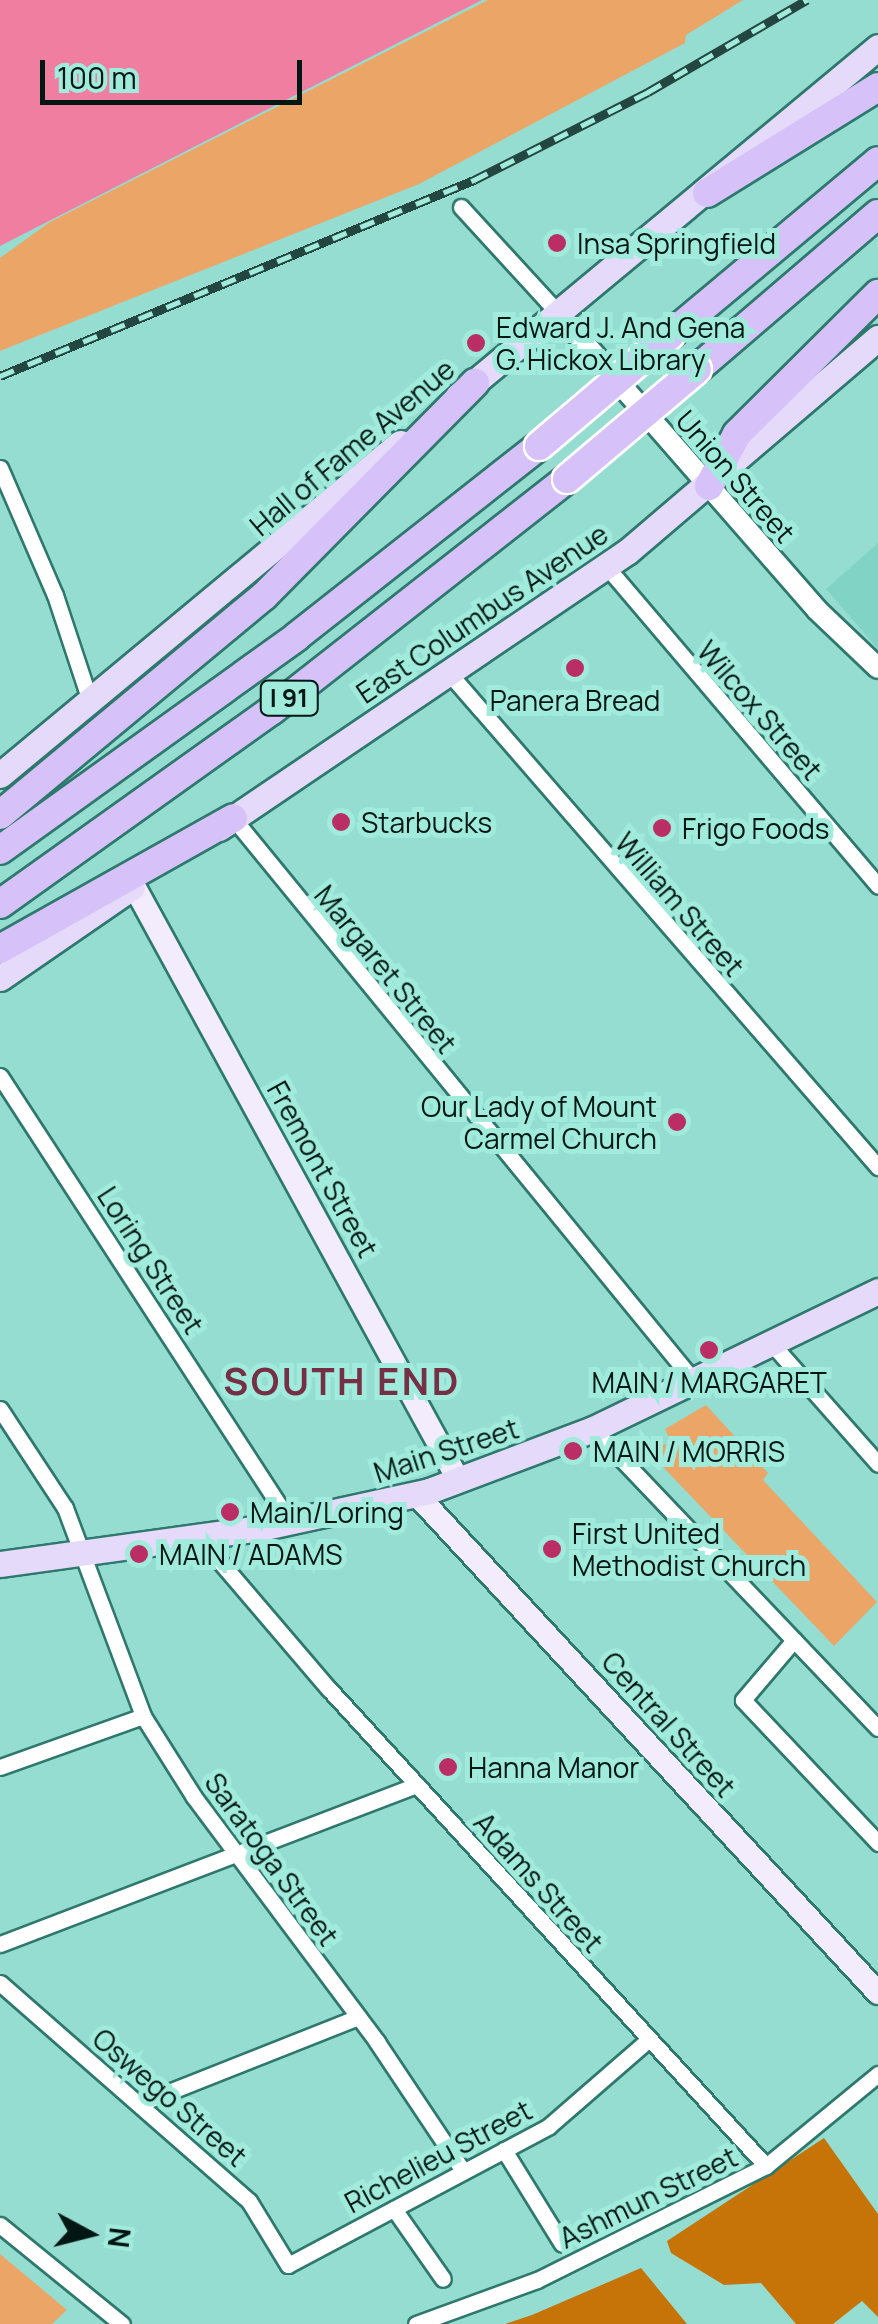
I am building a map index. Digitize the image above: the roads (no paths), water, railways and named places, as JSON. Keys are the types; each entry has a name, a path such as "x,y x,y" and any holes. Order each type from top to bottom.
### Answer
{"highway":[{"path":"707,193 878,87"},
{"name":"I 91","path":"0,850 269,657 539,446 878,161"},
{"name":"I 91","path":"0,904 284,701 567,479 878,214"},
{"path":"709,486 737,434 878,294"},
{"path":"0,814 264,596 475,383"},
{"path":"0,949 234,818"}],"main road":[{"name":"Hall of Fame Avenue","path":"0,775 707,193 740,156 878,47"},
{"name":"East Columbus Avenue","path":"0,978 606,566 709,486 878,338"},
{"name":"Fremont Street","path":"134,886 459,1481"},
{"name":"Main Street","path":"0,1564 290,1522 459,1481 593,1428 878,1291"},
{"name":"Central Street","path":"416,1494 878,1993"}],"street":[{"path":"461,208 559,314"},
{"name":"Union Street","path":"559,314 817,610 878,668"},
{"path":"0,468 55,595 90,701"},
{"name":"Wilcox Street","path":"606,566 878,886"},
{"name":"William Street","path":"448,672 878,1166"},
{"name":"Margaret Street","path":"234,818 693,1380"},
{"name":"Loring Street","path":"0,1076 290,1522"},
{"path":"772,1344 878,1464"},
{"name":"Saratoga Street","path":"0,1409 65,1508 143,1716 463,2171"},
{"path":"593,1428 878,1728"},
{"name":"Adams Street","path":"200,1537 418,1784 766,2166"},
{"path":"794,1640 743,1700 878,1843"},
{"path":"0,1766 143,1716"},
{"path":"0,1944 239,1856 418,1784"},
{"name":"Oswego Street","path":"0,1983 249,2201 288,2265"},
{"path":"141,2103 358,2017"},
{"name":"Richelieu Street","path":"288,2265 549,2126 649,2039"},
{"name":"Ashmun Street","path":"416,2324 538,2280 766,2166 878,2074"},
{"path":"504,2150 562,2244"},
{"path":"394,2208 443,2278"},
{"path":"0,2225 122,2324"}],"railway":[{"path":"0,376 474,180 648,92 807,0"}],"place":[{"name":"Insa Springfield","path":"557,243"},
{"name":"Edward J. And Gena G. Hickox Library","path":"476,343"},
{"name":"Panera Bread","path":"575,668"},
{"name":"Starbucks","path":"341,822"},
{"name":"Frigo Foods","path":"662,828"},
{"name":"Our Lady of Mount Carmel Church","path":"677,1122"},
{"name":"MAIN / MARGARET","path":"709,1350"},
{"name":"MAIN / MORRIS","path":"573,1451"},
{"name":"Main/Loring","path":"230,1512"},
{"name":"First United Methodist Church","path":"552,1549"},
{"name":"MAIN / ADAMS","path":"139,1554"},
{"name":"Hanna Manor","path":"448,1767"}],"district":[{"name":"SOUTH END","path":"342,1381"}]}
